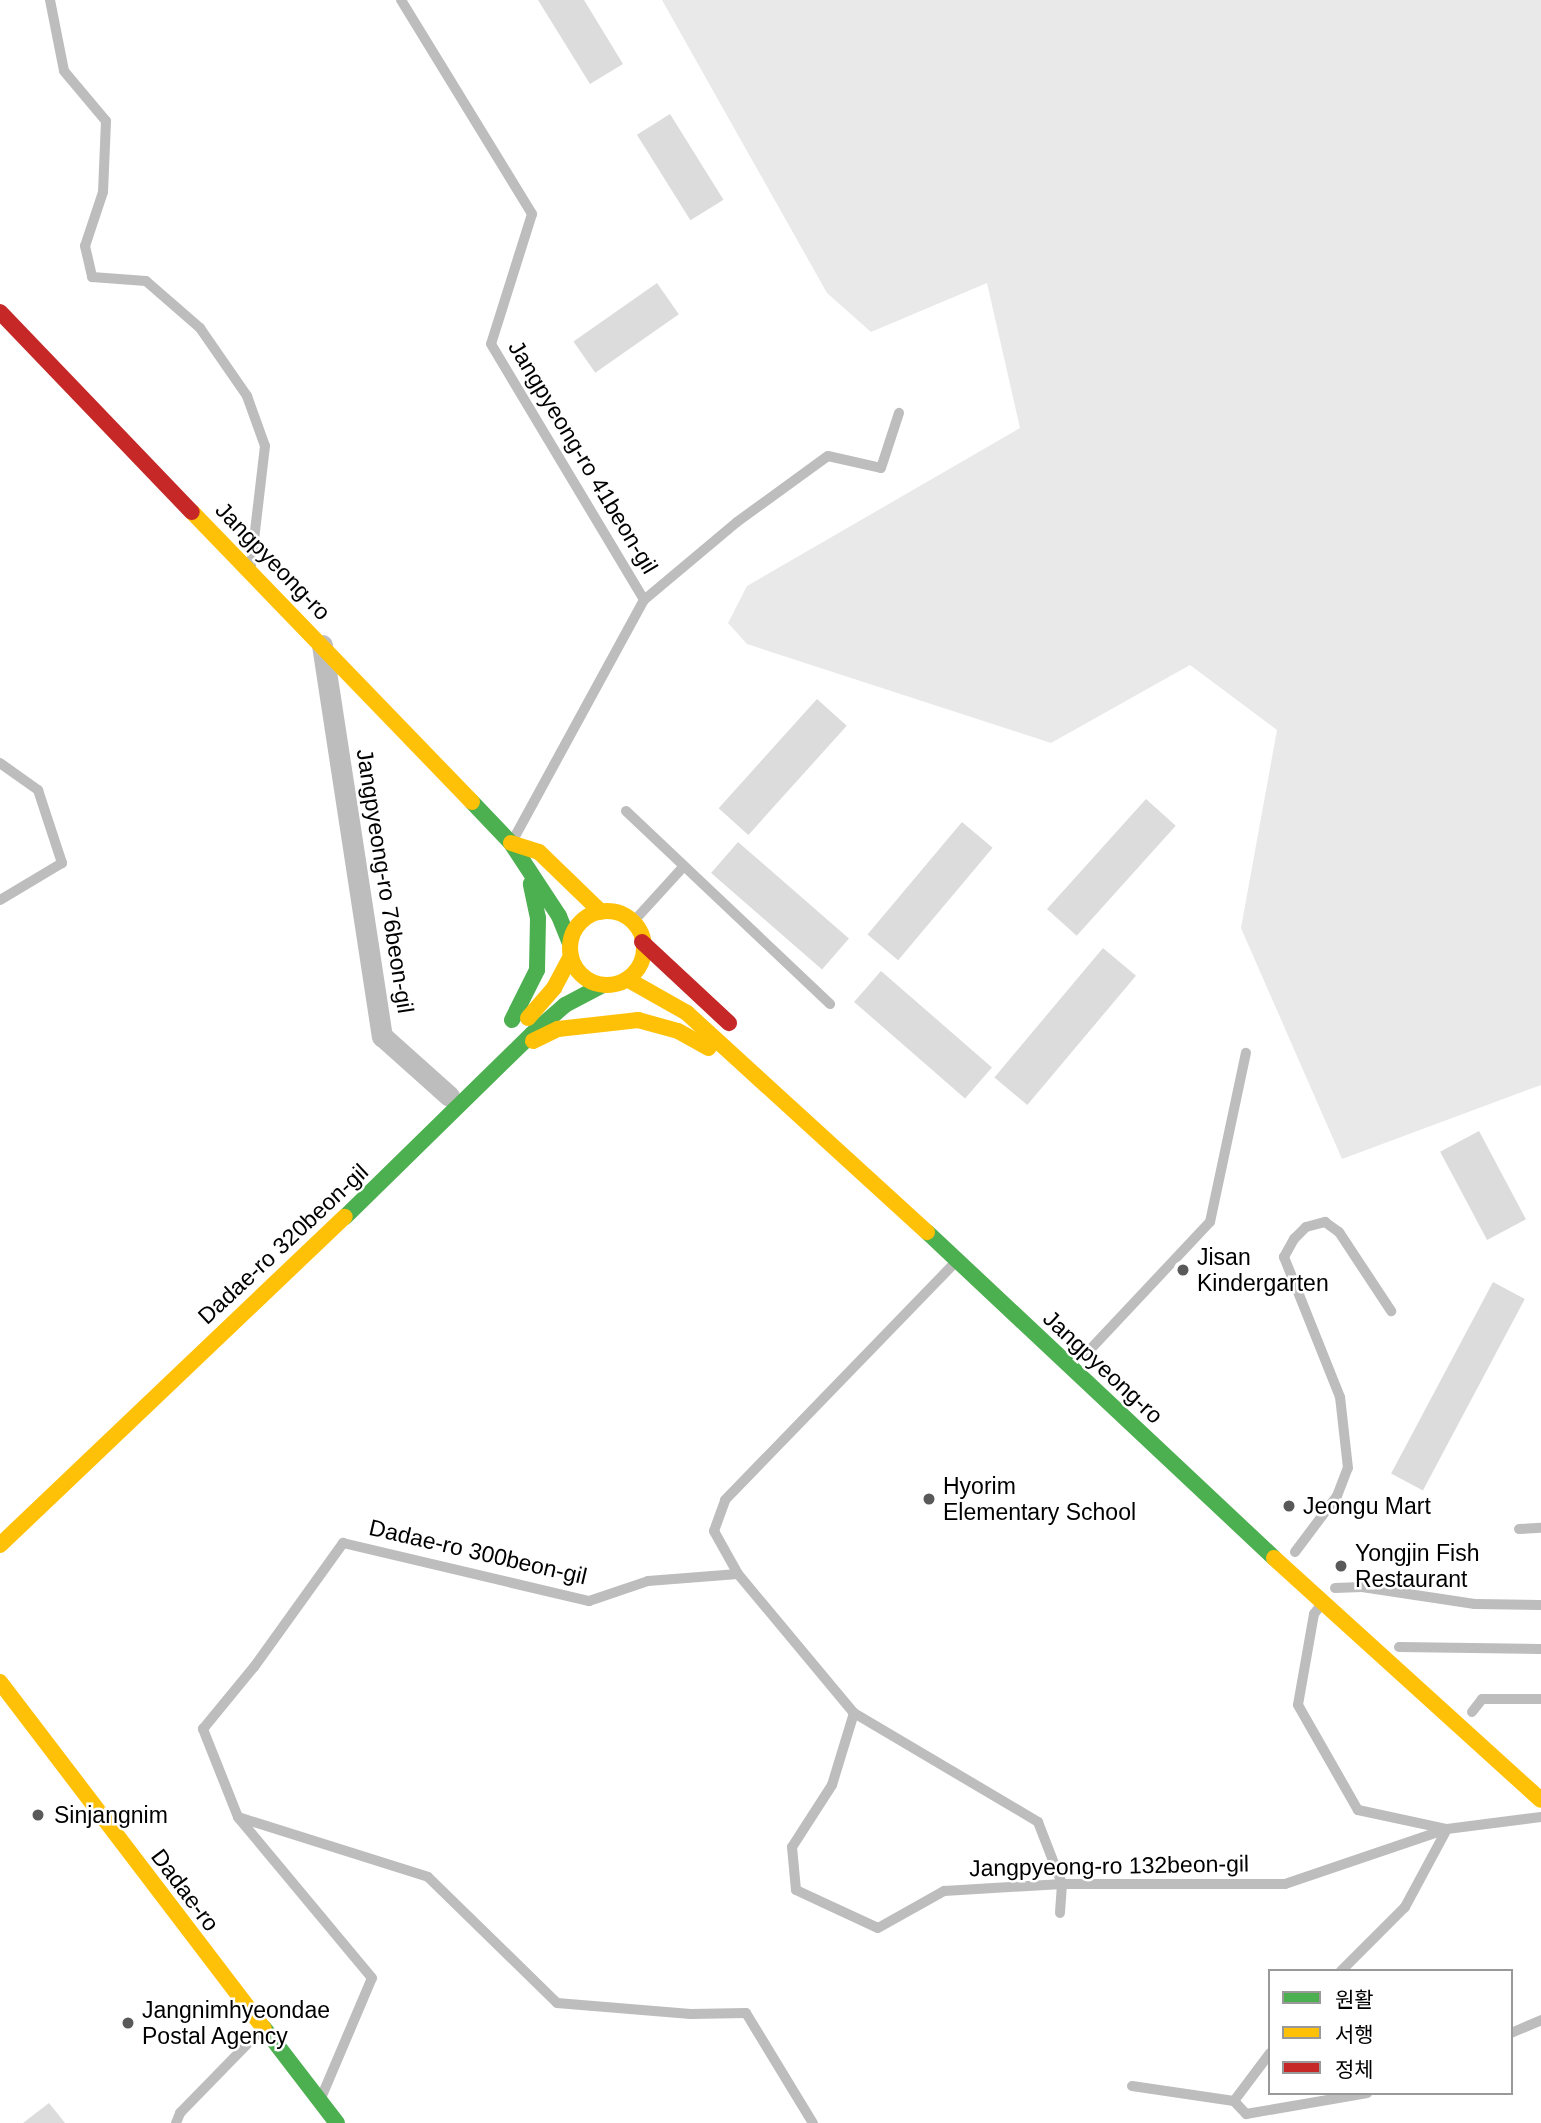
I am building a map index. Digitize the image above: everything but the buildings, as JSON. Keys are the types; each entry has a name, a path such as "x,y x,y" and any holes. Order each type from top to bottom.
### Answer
{"street":[{"name":"Jangpyeong-ro","path":"0,312 250,568 511,843"},
{"name":"Jangpyeong-ro 76beon-gil","path":"322,645 382,1036 449,1096"},
{"path":"511,843 527,874 538,919 537,970 513,1018 512,1043 558,1029 638,1020 678,1031 740,1059"},
{"path":"511,843 539,852 601,912"},
{"path":"527,874 544,893 580,974 603,985 627,979 642,960 642,942"},
{"path":"570,949 576,927 601,912 618,913 632,922 642,942 742,1034"},
{"name":"Dadae-ro 320beon-gil","path":"0,1545 512,1043 554,988 570,949"},
{"name":"Jangpyeong-ro","path":"627,979 687,1013 740,1059 1322,1602 1541,1800"},
{"name":"Dadae-ro 320beon-gil","path":"27,1494 449,1096 512,1043 565,1005 603,985"},
{"name":"Jangpyeong-ro","path":"901,1184 1115,1384"},
{"path":"956,1262 968,1249"},
{"path":"1073,1368 1084,1356"},
{"path":"1283,1565 1295,1552"},
{"path":"1330,1584 1353,1605"},
{"path":"1395,1643 1420,1666"},
{"name":"Dadae-ro","path":"0,1682 262,2029 337,2123"}],"lane":[{"path":"50,0 64,71 106,121 103,192 85,246 92,277 146,281 200,328 252,408 265,446 250,568"},
{"name":"Jangpyeong-ro 41beon-gil","path":"401,0 532,214 491,344 643,600"},
{"path":"511,843 643,600 737,522 828,456 881,468 900,412"},
{"path":"0,763 38,790 62,863 0,900"},
{"path":"626,811 830,1003"},
{"path":"632,922 683,867"},
{"path":"1084,1356 1210,1222 1246,1053"},
{"path":"1295,1552 1337,1496 1348,1468 1340,1397 1284,1257 1294,1239 1306,1227 1325,1222 1339,1232 1391,1311"},
{"path":"956,1262 725,1500 714,1531 738,1574 854,1713 1038,1822 1062,1884 1060,1913"},
{"path":"1519,1529 1541,1528"},
{"name":"Dadae-ro 300beon-gil","path":"320,2101 372,1978 238,1817 203,1729 254,1667 343,1544 589,1601 648,1581 738,1574"},
{"path":"1330,1584 1475,1604 1541,1605"},
{"path":"1322,1602 1314,1614 1298,1705 1359,1811 1447,1829 1405,1907 1343,1969"},
{"path":"1395,1643 1541,1649"},
{"path":"1472,1712 1482,1699 1541,1699"},
{"name":"Jangpyeong-ro 132beon-gil","path":"854,1713 832,1785 792,1847 796,1890 878,1928 944,1891 1062,1884 1285,1884 1447,1829 1541,1817"},
{"path":"238,1817 428,1877 557,2003 691,2014 746,2013 813,2123"},
{"path":"1513,2032 1541,2020"},
{"path":"176,2123 180,2113 262,2029"},
{"path":"1234,2101 1268,2056"},
{"path":"1132,2086 1234,2101 1246,2114 1355,2095"}],"shaded area":[{"path":"662,0 1541,0 1541,1085 1342,1159 1241,928 1277,730 1190,665 1051,743 747,644 728,623 747,586 1020,428 987,283 871,332 827,293"}],"traffic: fast":[{"path":"472,802 511,843 559,916 570,943"},
{"path":"512,1020 537,970 538,918 531,884"},
{"path":"345,1217 532,1034 565,1005 603,985"},
{"path":"927,1232 1274,1558"},
{"path":"264,2028 337,2123"}],"traffic: slow":[{"path":"192,512 472,802"},
{"path":"511,843 539,852 601,912"},
{"path":"607,911 621,914 633,922 641,934 644,948 641,962 633,974 621,982 607,985 593,982 581,974 573,962 570,948 573,934 581,922 593,914 607,911"},
{"path":"528,1018 554,988 571,956"},
{"path":"627,979 687,1013 927,1232"},
{"path":"533,1041 558,1029 638,1020 678,1031 709,1048"},
{"path":"0,1545 345,1217"},
{"path":"1274,1558 1541,1800"},
{"path":"0,1682 264,2028"}],"traffic: jam":[{"path":"0,312 192,512"},
{"path":"642,942 729,1023"}],"place":[{"name":"Jisan Kindergarten","path":"1183,1270"},
{"name":"Hyorim Elementary School","path":"929,1499"},
{"name":"Jeongu Mart","path":"1289,1506"},
{"name":"Yongjin Fish Restaurant","path":"1341,1566"},
{"name":"Sinjangnim","path":"38,1815"},
{"name":"Jangnimhyeondae Postal Agency","path":"128,2023"}]}
